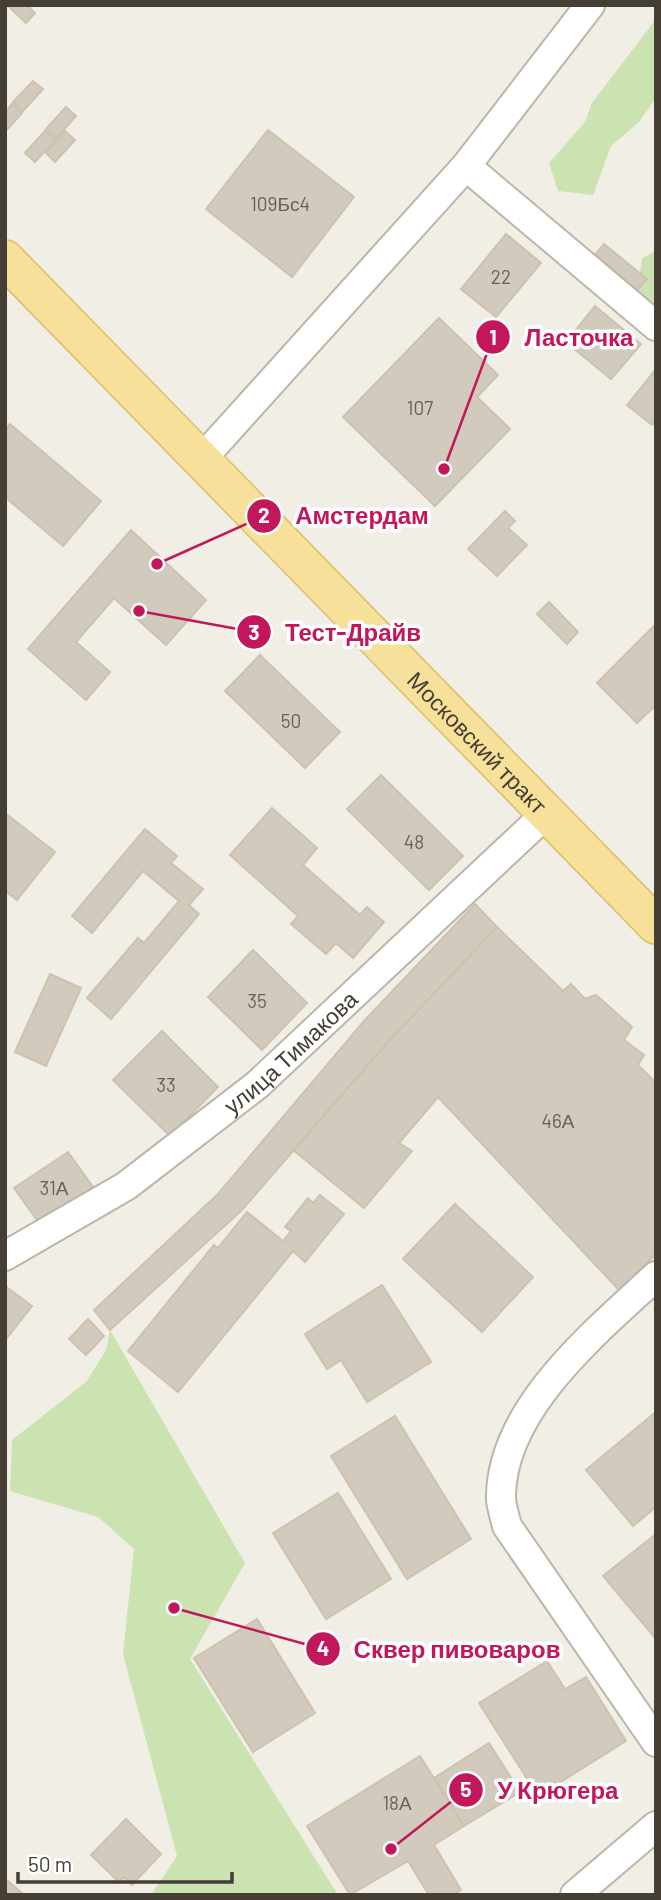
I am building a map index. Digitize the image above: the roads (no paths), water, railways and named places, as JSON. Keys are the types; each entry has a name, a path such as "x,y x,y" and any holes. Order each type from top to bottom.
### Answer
{"main road":[{"name":"Московский тракт","path":"5,260 656,925"}],"street":[{"path":"200,461 466,166 590,5"},
{"path":"466,166 656,326"},
{"name":"улица Тимакова","path":"5,1256 126,1186 257,1085 546,814"},
{"path":"656,1276 551,1378 524,1419 505,1466 501,1500 507,1526 656,1742"},
{"path":"575,1895 656,1826"}],"place":[{"name":"Ласточка","path":"444,469"},
{"name":"Амстердам","path":"157,564"},
{"name":"Тест-Драйв","path":"139,611"},
{"name":"Сквер пивоваров","path":"174,1608"},
{"name":"У Крюгера","path":"391,1849"}]}
